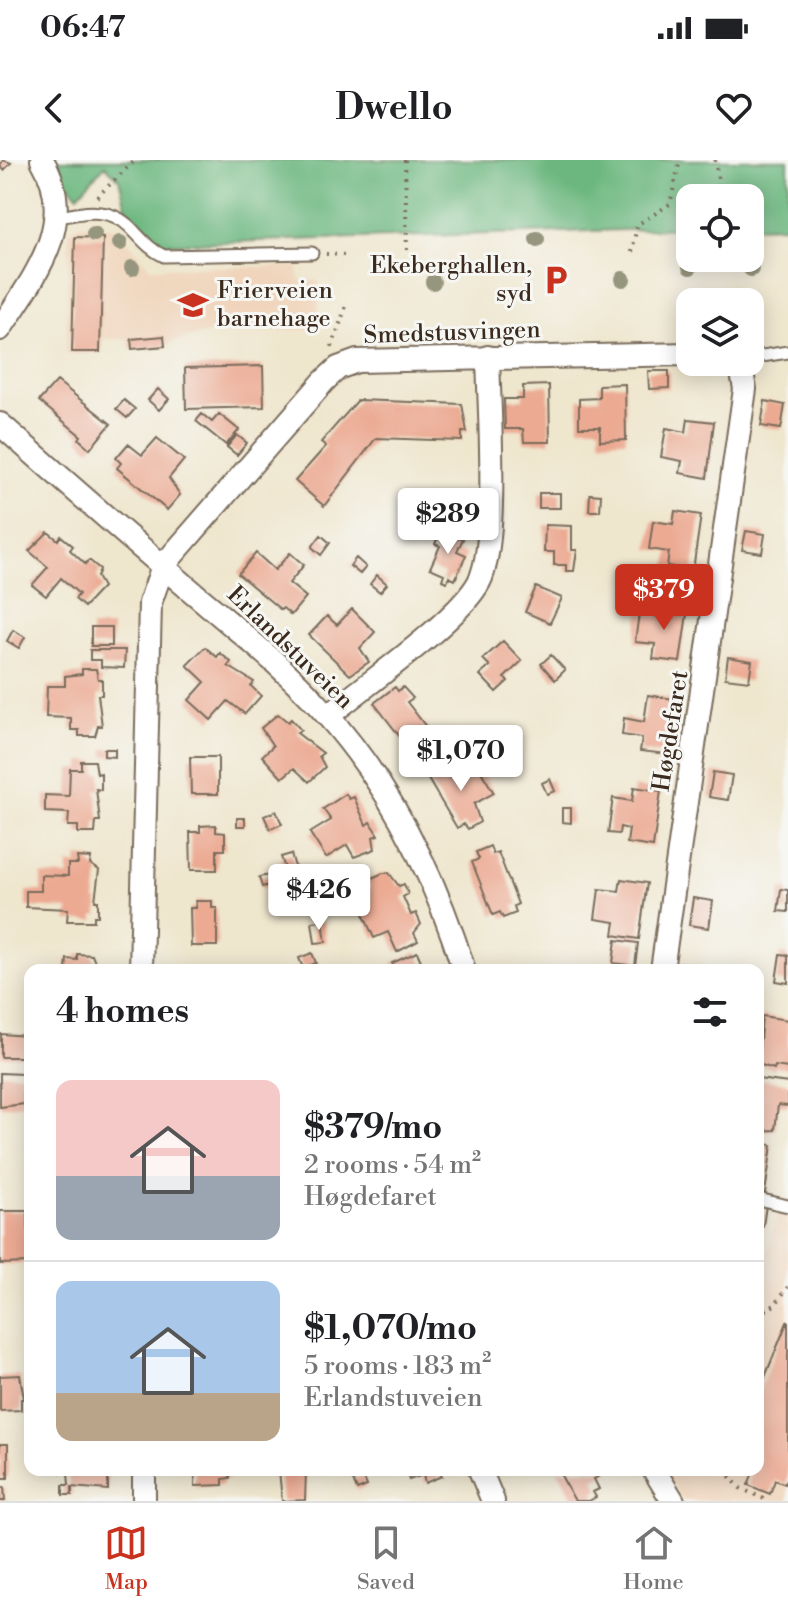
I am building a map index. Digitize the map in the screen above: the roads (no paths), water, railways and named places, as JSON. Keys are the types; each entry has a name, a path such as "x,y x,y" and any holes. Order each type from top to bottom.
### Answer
{"street":[{"path":"0,329 45,255 56,218 55,184 42,160"},
{"name":"Smedstusvingen","path":"163,566 338,368 357,361 676,354"},
{"path":"328,716 451,615 480,581 486,561 490,511 488,357"},
{"name":"Høgdefaret","path":"663,964 745,389 743,376"},
{"name":"Erlandstuveien","path":"0,424 292,678 328,716 384,790 409,834 441,903 462,964"},
{"path":"141,964 148,631 150,603 163,566"},
{"path":"144,1476 144,1501"},
{"path":"483,1476 493,1501"},
{"path":"658,1476 673,1501"}],"lane":[{"path":"56,218 88,211 126,223 164,256 312,253"},
{"name":"Høgdefaret","path":"764,357 788,352"},
{"path":"764,1200 788,1206"}],"place":[{"name":"Ekeberghallen, syd","path":"556,280"},
{"name":"Frierveien barnehage","path":"193,305"}]}
